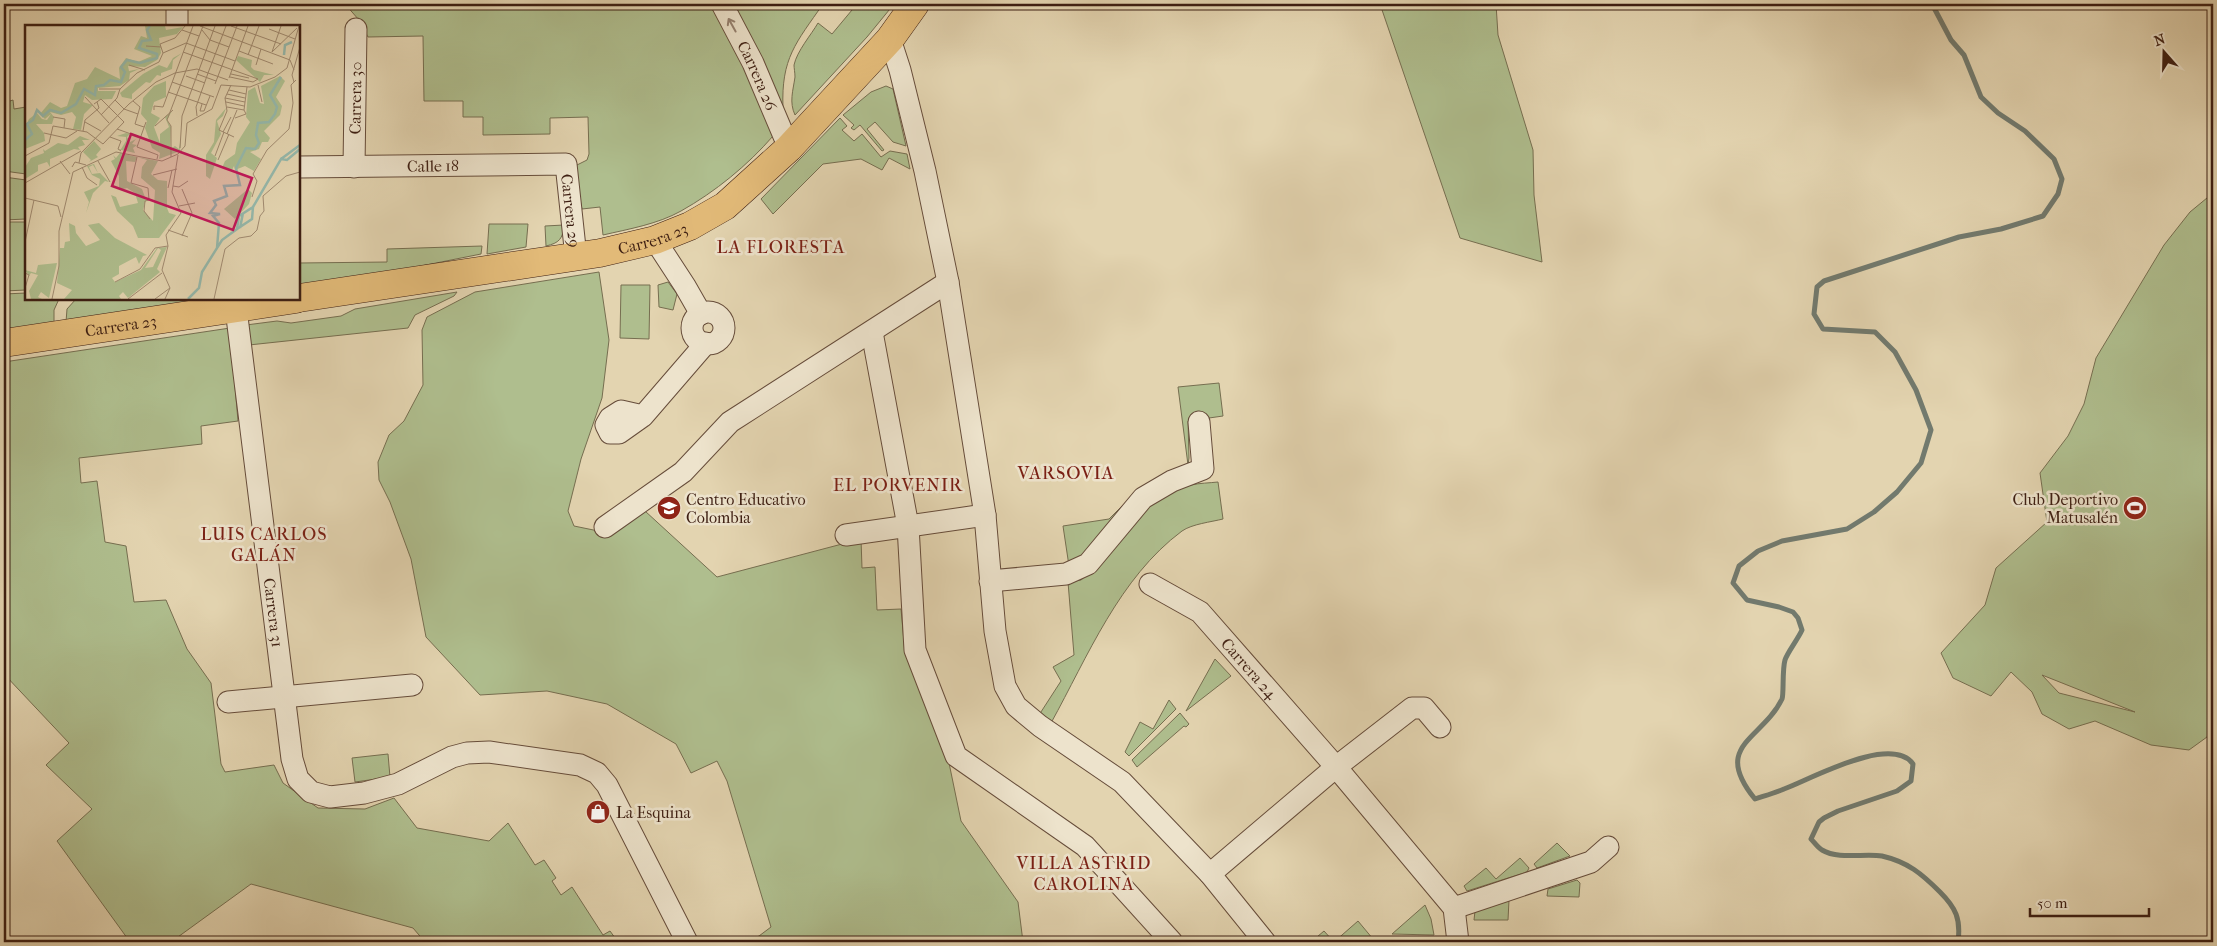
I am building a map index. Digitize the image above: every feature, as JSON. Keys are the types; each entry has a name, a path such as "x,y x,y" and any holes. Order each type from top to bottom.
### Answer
{"highway":[{"name":"Carrera 23","path":"300,299 576,257 655,240 690,226 725,206 788,148 890,39 913,5"},
{"name":"Carrera 23","path":"4,343 291,300"}],"street":[{"path":"176,25 177,4"},
{"name":"Carrera 26","path":"722,4 753,63 788,148"},
{"name":"Carrera 30","path":"354,167 356,29"},
{"path":"890,39 900,70 948,282 985,515 995,632 1005,686 1016,706 1040,726 1122,782 1210,874 1264,942"},
{"name":"Calle 18","path":"300,167 566,164"},
{"name":"Carrera 29","path":"566,164 576,257"},
{"path":"643,416 706,343 720,338 723,325 720,317 713,312 701,314 686,286 655,240"},
{"path":"605,527 683,472 730,422 948,282"},
{"name":"Carrera 31","path":"236,309 292,759 298,779 311,792 330,797 364,793 398,784 452,757 467,753 489,752 580,765 596,773 608,785 687,942"},
{"path":"872,332 908,526 915,650 956,756 1085,846 1172,942"},
{"path":"990,581 1066,574 1088,564 1143,498 1172,481 1203,469 1199,422"},
{"path":"846,535 985,515"},
{"name":"Carrera 24","path":"1150,584 1200,612 1336,767 1454,908"},
{"path":"228,702 412,685"},
{"path":"1210,874 1336,767 1412,708 1424,708 1440,727"},
{"path":"1458,942 1454,908 1591,862 1608,847"}],"green space":[{"path":"345,4 715,4 751,72 773,136 730,177 681,211 653,223 603,235 600,207 582,209 573,167 587,160 589,154 588,117 550,118 550,134 483,135 483,117 463,117 463,101 424,101 423,36 368,37 359,20"},
{"path":"739,4 823,4 792,52 785,76 783,108 730,13"},
{"path":"857,4 894,4 867,37 795,115 792,101 795,77 794,65 801,49 818,23 832,34"},
{"path":"1380,4 1496,4 1498,35 1533,150 1534,195 1542,262 1460,238"},
{"path":"886,86 893,89 906,146 893,142 875,122 867,129 884,150 882,151 860,125 854,130 851,128 854,125 843,115 871,92"},
{"path":"13,100 14,109 25,107 25,174 4,171 4,103"},
{"path":"840,118 847,126 842,130 854,141 862,134 881,157 890,151 907,154 910,169 889,158 882,170 861,159 823,164 773,214 761,199"},
{"path":"4,177 25,180 25,219 4,220"},
{"name":"Club Deportivo Matusalén","path":"2213,193 2213,724 2207,737 2189,750 2151,745 2095,721 2069,729 2042,714 2032,692 2011,672 1991,696 1953,678 1941,653 1985,605 1996,568 2047,522 2040,473 2068,436 2084,404 2096,358 2164,245 2190,212","holes":["2042,675 2135,712 2059,693"]},
{"path":"4,222 25,222 25,290 4,291"},
{"path":"489,224 528,224 526,247 487,254"},
{"path":"564,225 560,240 546,246 545,226"},
{"path":"482,246 481,254 386,273 300,285 300,263 387,262 387,249"},
{"path":"599,272 609,340 602,398 581,459 568,511 574,526 608,533 645,511 717,577 861,539 862,568 875,567 877,610 901,609 905,653 948,758 961,821 1018,902 1023,942 745,942 759,936 771,927 727,781 717,761 691,773 676,744 607,704 547,691 480,695 426,637 411,559 390,502 379,480 378,462 389,435 404,421 423,385 422,330 427,317 475,292"},
{"path":"668,282 677,294 673,310 659,307 658,285"},
{"path":"621,285 650,285 649,339 620,338"},
{"path":"457,292 454,296 415,315 408,328 249,345 246,325 277,321 291,323 341,316 355,309"},
{"path":"25,293 25,300 59,300 54,310 54,324 4,331 4,294"},
{"path":"75,300 208,300 66,322 67,309"},
{"path":"230,328 238,421 201,426 202,444 79,458 81,483 97,481 105,542 126,546 134,602 166,600 187,649 211,683 221,764 225,772 274,765 283,783 318,808 365,809 394,798 417,828 489,841 508,823 535,865 544,860 556,878 552,881 561,895 572,887 603,935 610,931 618,942 425,942 413,928 251,884 171,942 130,942 57,841 92,809 46,765 69,743 4,674 4,362"},
{"path":"1219,383 1223,416 1188,421 1188,465 1178,387"},
{"path":"1218,482 1223,519 1196,525 1182,531 1140,571 1092,645 1051,723 1039,715 1061,681 1053,667 1074,655 1068,582 1081,580 1092,571 1135,519 1160,498 1175,490 1191,485"},
{"path":"1125,503 1097,545 1069,566 1063,526 1109,519"},
{"path":"1215,659 1231,676 1186,711"},
{"path":"1169,700 1176,709 1129,756 1125,752 1140,722 1153,729"},
{"path":"1180,713 1189,724 1186,727 1184,726 1137,767 1132,760"},
{"path":"388,754 390,777 355,782 352,758"},
{"path":"1557,843 1570,856 1537,868 1534,864"},
{"path":"1520,858 1529,868 1527,872 1467,891 1464,886 1486,868 1496,879"},
{"path":"1577,880 1580,883 1579,897 1547,896 1548,889"},
{"path":"1509,900 1508,920 1474,920 1475,911"},
{"path":"1425,905 1431,919 1434,935 1392,934"},
{"path":"1358,921 1373,939 1362,942 1334,942"},
{"path":"1324,931 1334,942 1311,942"}],"waterway":[{"path":"1932,4 1951,40 1964,55 1981,97 1998,113 2025,131 2054,159 2062,179 2058,194 2043,216 2001,229 1959,237 1824,281 1817,287 1814,314 1823,329 1875,332 1895,352 1916,390 1931,430 1921,463 1897,492 1874,512 1847,529 1782,541 1758,551 1739,566 1733,583 1747,600 1793,612 1798,618 1802,630 1785,660 1782,699 1773,713 1744,744 1739,754 1738,766 1743,781 1755,799 1870,756 1887,754 1902,756 1913,764 1911,781 1897,791 1838,811 1824,818 1819,822 1811,839 1821,849 1836,855 1875,855 1907,865 1940,892 1954,909 1959,927 1958,942"}],"place":[{"name":"Centro Educativo Colombia","path":"669,508"},
{"name":"Club Deportivo Matusalén","path":"2135,508"},
{"name":"La Esquina","path":"598,812"}],"district":[{"name":"LA FLORESTA","path":"781,247"},
{"name":"VARSOVIA","path":"1066,473"},
{"name":"EL PORVENIR","path":"898,485"},
{"name":"LUIS CARLOS GALÁN","path":"264,544"},
{"name":"VILLA ASTRID CAROLINA","path":"1084,873"}]}
